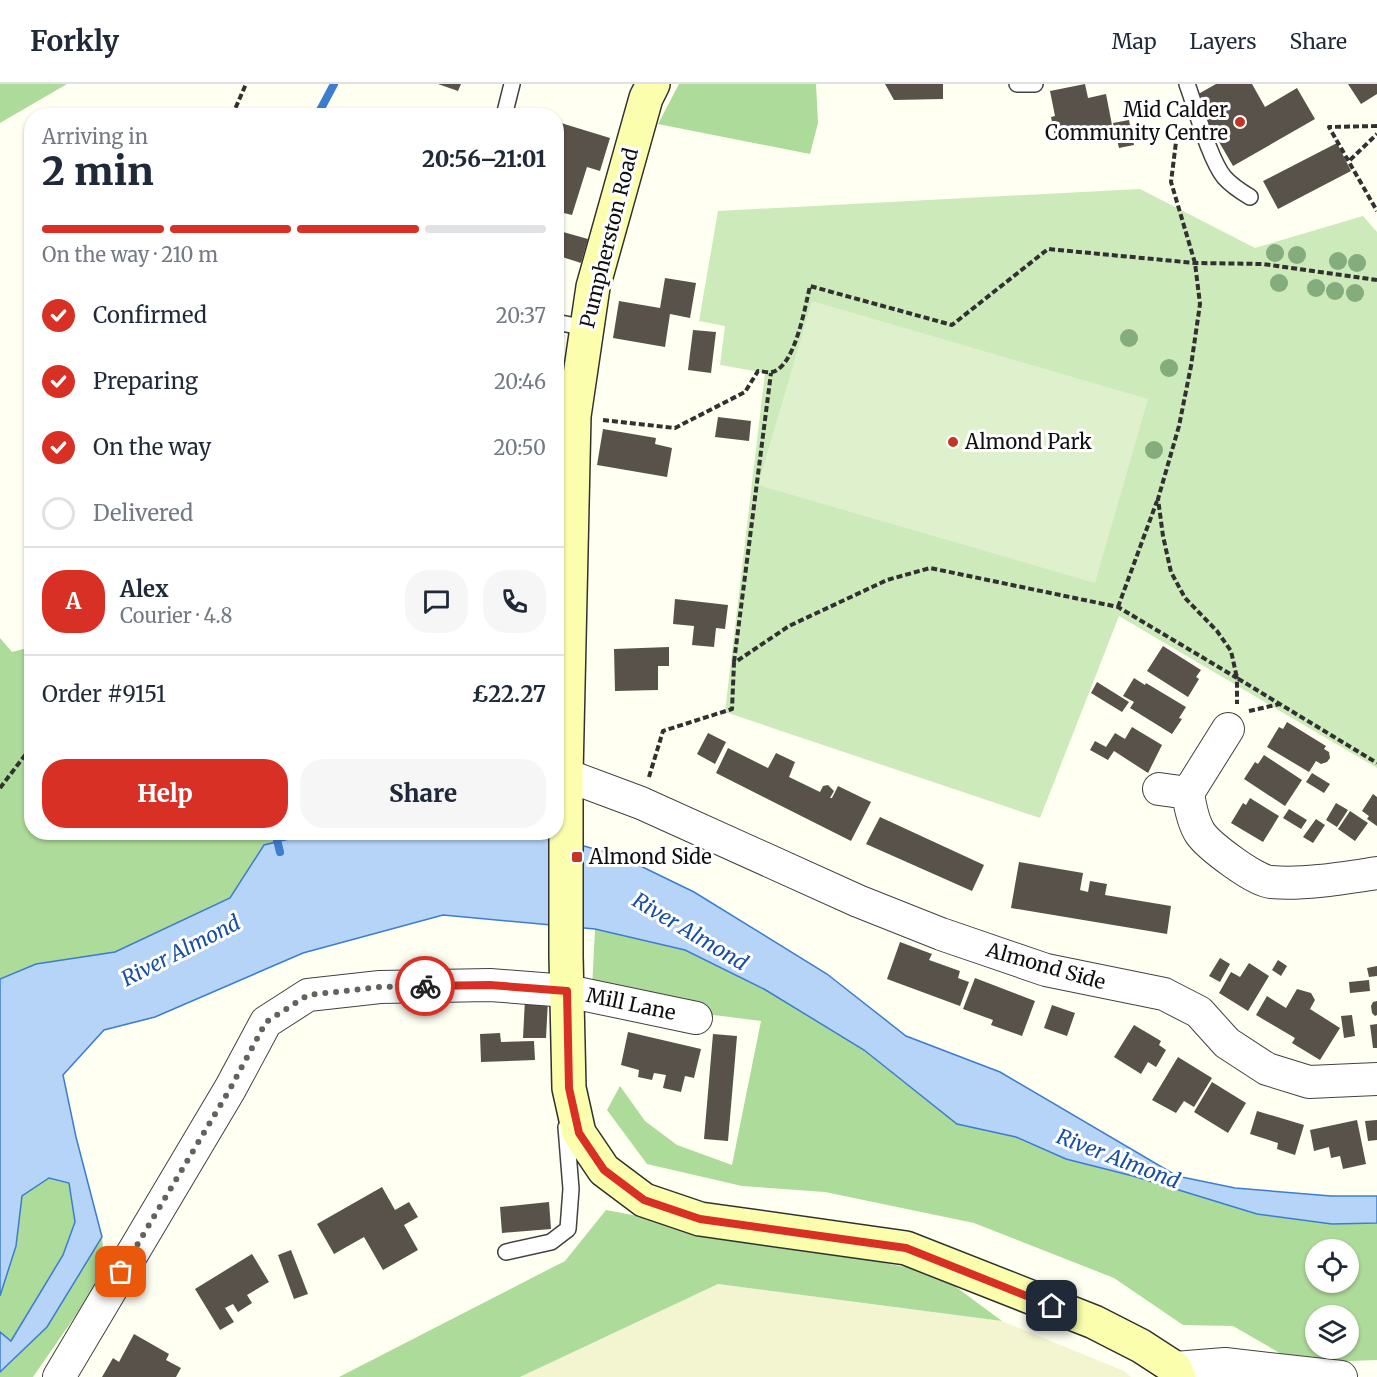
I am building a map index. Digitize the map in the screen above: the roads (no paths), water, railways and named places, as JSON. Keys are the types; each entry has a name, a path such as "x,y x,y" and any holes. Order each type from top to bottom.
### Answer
{"main road":[{"name":"Pumpherston Road","path":"567,991 565,414 571,325 596,276 652,84"},
{"path":"567,991 569,1088 579,1133 604,1170 644,1200 700,1219 906,1248 1094,1322 1140,1346 1177,1373"}],"street":[{"path":"1233,722 1173,791 1192,813 1200,833 1234,864 1269,883 1325,880 1377,873"},
{"name":"Almond Side","path":"566,775 641,803 858,901 941,934 1046,970 1164,994 1199,1012 1227,1043 1267,1069 1309,1082 1377,1079"},
{"name":"Mill Lane","path":"59,1377 230,1089 266,1022 308,995 380,987 490,985 567,991 696,1018"},
{"path":"1177,1373 1225,1364 1341,1377"}],"lane":[{"path":"506,108 512,84"},
{"path":"1017,84 1035,84"},
{"path":"1187,84 1214,160 1222,175 1232,186 1250,197"},
{"path":"506,1252 551,1242 568,1228 571,1189 566,1118 569,1088"}],"water":[{"name":"River Almond","path":"285,840 563,840 622,857 694,892 827,974 906,1036 1000,1072 1177,1176 1235,1188 1331,1196 1377,1196 1377,1223 1332,1224 1257,1214 1133,1176 1066,1159 1016,1137 957,1124 864,1050 764,989 685,950 595,929 443,915 303,953 155,1017 104,1030 63,1075 76,1137 102,1237 47,1327 0,1372 0,1332 11,1341 63,1255 75,1222 69,1183 49,1178 22,1196 16,1246 0,1296 0,979 36,964 115,952 230,898 264,845"}],"waterway":[{"path":"321,108 334,84"},
{"path":"277,840 280,852"}],"place":[{"name":"Mid Calder Community Centre","path":"1240,122"},
{"name":"Almond Park","path":"953,442"},
{"name":"Almond Side","path":"577,857"}]}
